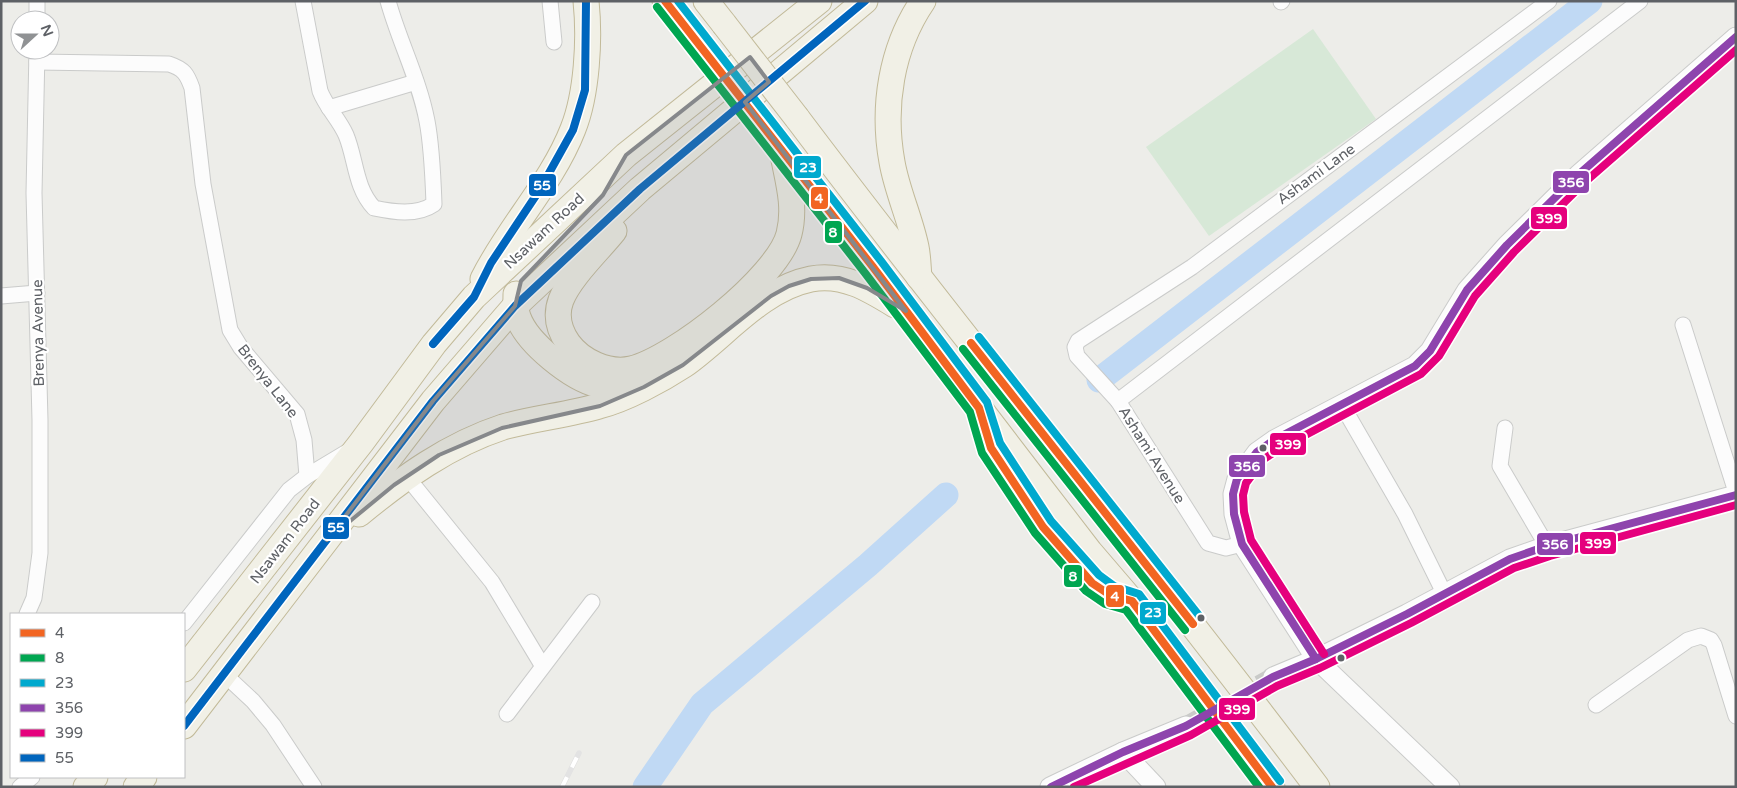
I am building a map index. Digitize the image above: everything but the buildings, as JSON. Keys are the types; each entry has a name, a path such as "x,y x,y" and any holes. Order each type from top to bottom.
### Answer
{"highway":[{"path":"474,297 491,262 539,191 573,130 585,90 586,1"},
{"path":"665,1 777,143 979,408 983,429 991,448 1050,535 1089,581 1109,596 1132,601 1272,787"},
{"path":"706,1 919,277 1220,658 1316,787"},
{"name":"Nsawam Road","path":"185,668 361,443 434,344 474,297 626,155 819,1"},
{"path":"185,725 433,401 515,306 640,189 865,1"},
{"path":"919,277 916,248 892,162 888,103 893,71 902,39 923,1"},
{"path":"640,189 619,226 573,281 561,300 558,316 560,331 574,350 591,363 614,370 631,369 654,360 712,322 756,284 777,256 789,236 793,211 777,143"},
{"path":"626,155 614,180 604,195 521,281 516,292 515,306 526,333 539,347 559,363 598,385 639,389"},
{"path":"327,540 407,476 440,455 502,428 600,406 639,389 683,365 771,296 812,279 839,278 868,288 906,311"}],"street":[{"path":"303,1 320,91 347,136 362,191 374,208 392,212 408,212 430,207 434,204 427,121 416,82 388,1"},
{"path":"550,1 554,42"},
{"name":"Ashami Lane","path":"1078,341 1192,267 1549,1"},
{"path":"1118,401 1640,1"},
{"path":"1450,787 1316,659 1242,544 1234,514 1233,494 1237,479 1245,466 1258,452 1274,440 1415,366 1430,351 1468,290 1507,245 1578,175 1736,37"},
{"name":"Brenya Lane","path":"60,57 169,64 182,68 188,76 192,88 200,157 230,330 241,348 297,414 304,440 307,476"},
{"name":"Brenya Avenue","path":"27,613 34,598 40,553 34,193 37,60"},
{"path":"329,108 416,82"},
{"path":"1,296 37,293"},
{"path":"1273,677 1316,659 1510,560 1547,546 1736,493 1683,325"},
{"name":"Ashami Avenue","path":"1078,341 1075,347 1077,356 1118,401 1208,543 1226,548 1242,544"},
{"path":"1342,405 1405,514 1444,593"},
{"path":"1505,428 1500,466 1547,546"},
{"path":"185,622 289,490 307,476 361,443"},
{"path":"407,476 492,582 542,665"},
{"path":"507,714 542,665 592,602"},
{"path":"1596,705 1688,640 1701,636 1711,640 1714,645 1734,700 1736,716"},
{"path":"224,674 253,701 273,725 314,787"},
{"path":"1050,787 1123,752 1186,726"},
{"path":"1123,752 1156,787"},
{"path":"20,787 31,778"}],"highlighted area":[{"path":"750,57 769,82 745,102 906,311 867,288 839,278 811,279 789,286 771,296 683,365 644,387 600,406 502,428 439,455 394,485 327,540 433,401 515,306 521,281 603,195 626,155"}],"green space":[{"path":"1313,29 1376,119 1209,236 1146,147"}],"waterway":[{"path":"1099,380 1590,1"},
{"path":"645,787 702,704 868,565 946,495"}],"tunnel":[{"path":"1186,726 1273,677"}],"railway":[{"path":"562,787 579,753"}],"transit line":[{"name":"55","path":"433,344 474,297 491,263 539,191 573,130 585,90 586,1"},
{"name":"4","path":"665,1 873,267 979,408 991,448 1043,527 1092,583 1110,595 1132,601 1272,787"},
{"name":"23","path":"678,1 881,261 987,402 1000,443 1051,521 1099,575 1114,586 1139,594 1280,781"},
{"name":"55","path":"185,725 433,401 515,306 640,189 865,1"},
{"name":"8","path":"657,7 865,273 970,412 982,453 1035,533 1086,591 1105,604 1126,610 1259,787"},
{"name":"356","path":"1316,659 1242,544 1234,514 1233,494 1237,479 1257,452 1274,440 1415,366 1430,351 1467,290 1507,245 1578,175 1736,37"},
{"name":"399","path":"1324,654 1251,540 1244,512 1243,495 1246,483 1264,459 1279,449 1421,374 1439,356 1475,296 1514,252 1585,182 1736,50"},
{"name":"23","path":"979,337 1201,618"},
{"name":"4","path":"971,343 1193,624"},
{"name":"8","path":"963,349 1185,630"},
{"name":"356","path":"1051,787 1123,752 1186,726 1273,677 1316,659 1407,614 1510,559 1547,546 1736,495"},
{"name":"399","path":"1074,787 1191,735 1277,686 1320,668 1411,623 1514,568 1550,556 1736,505"}]}
